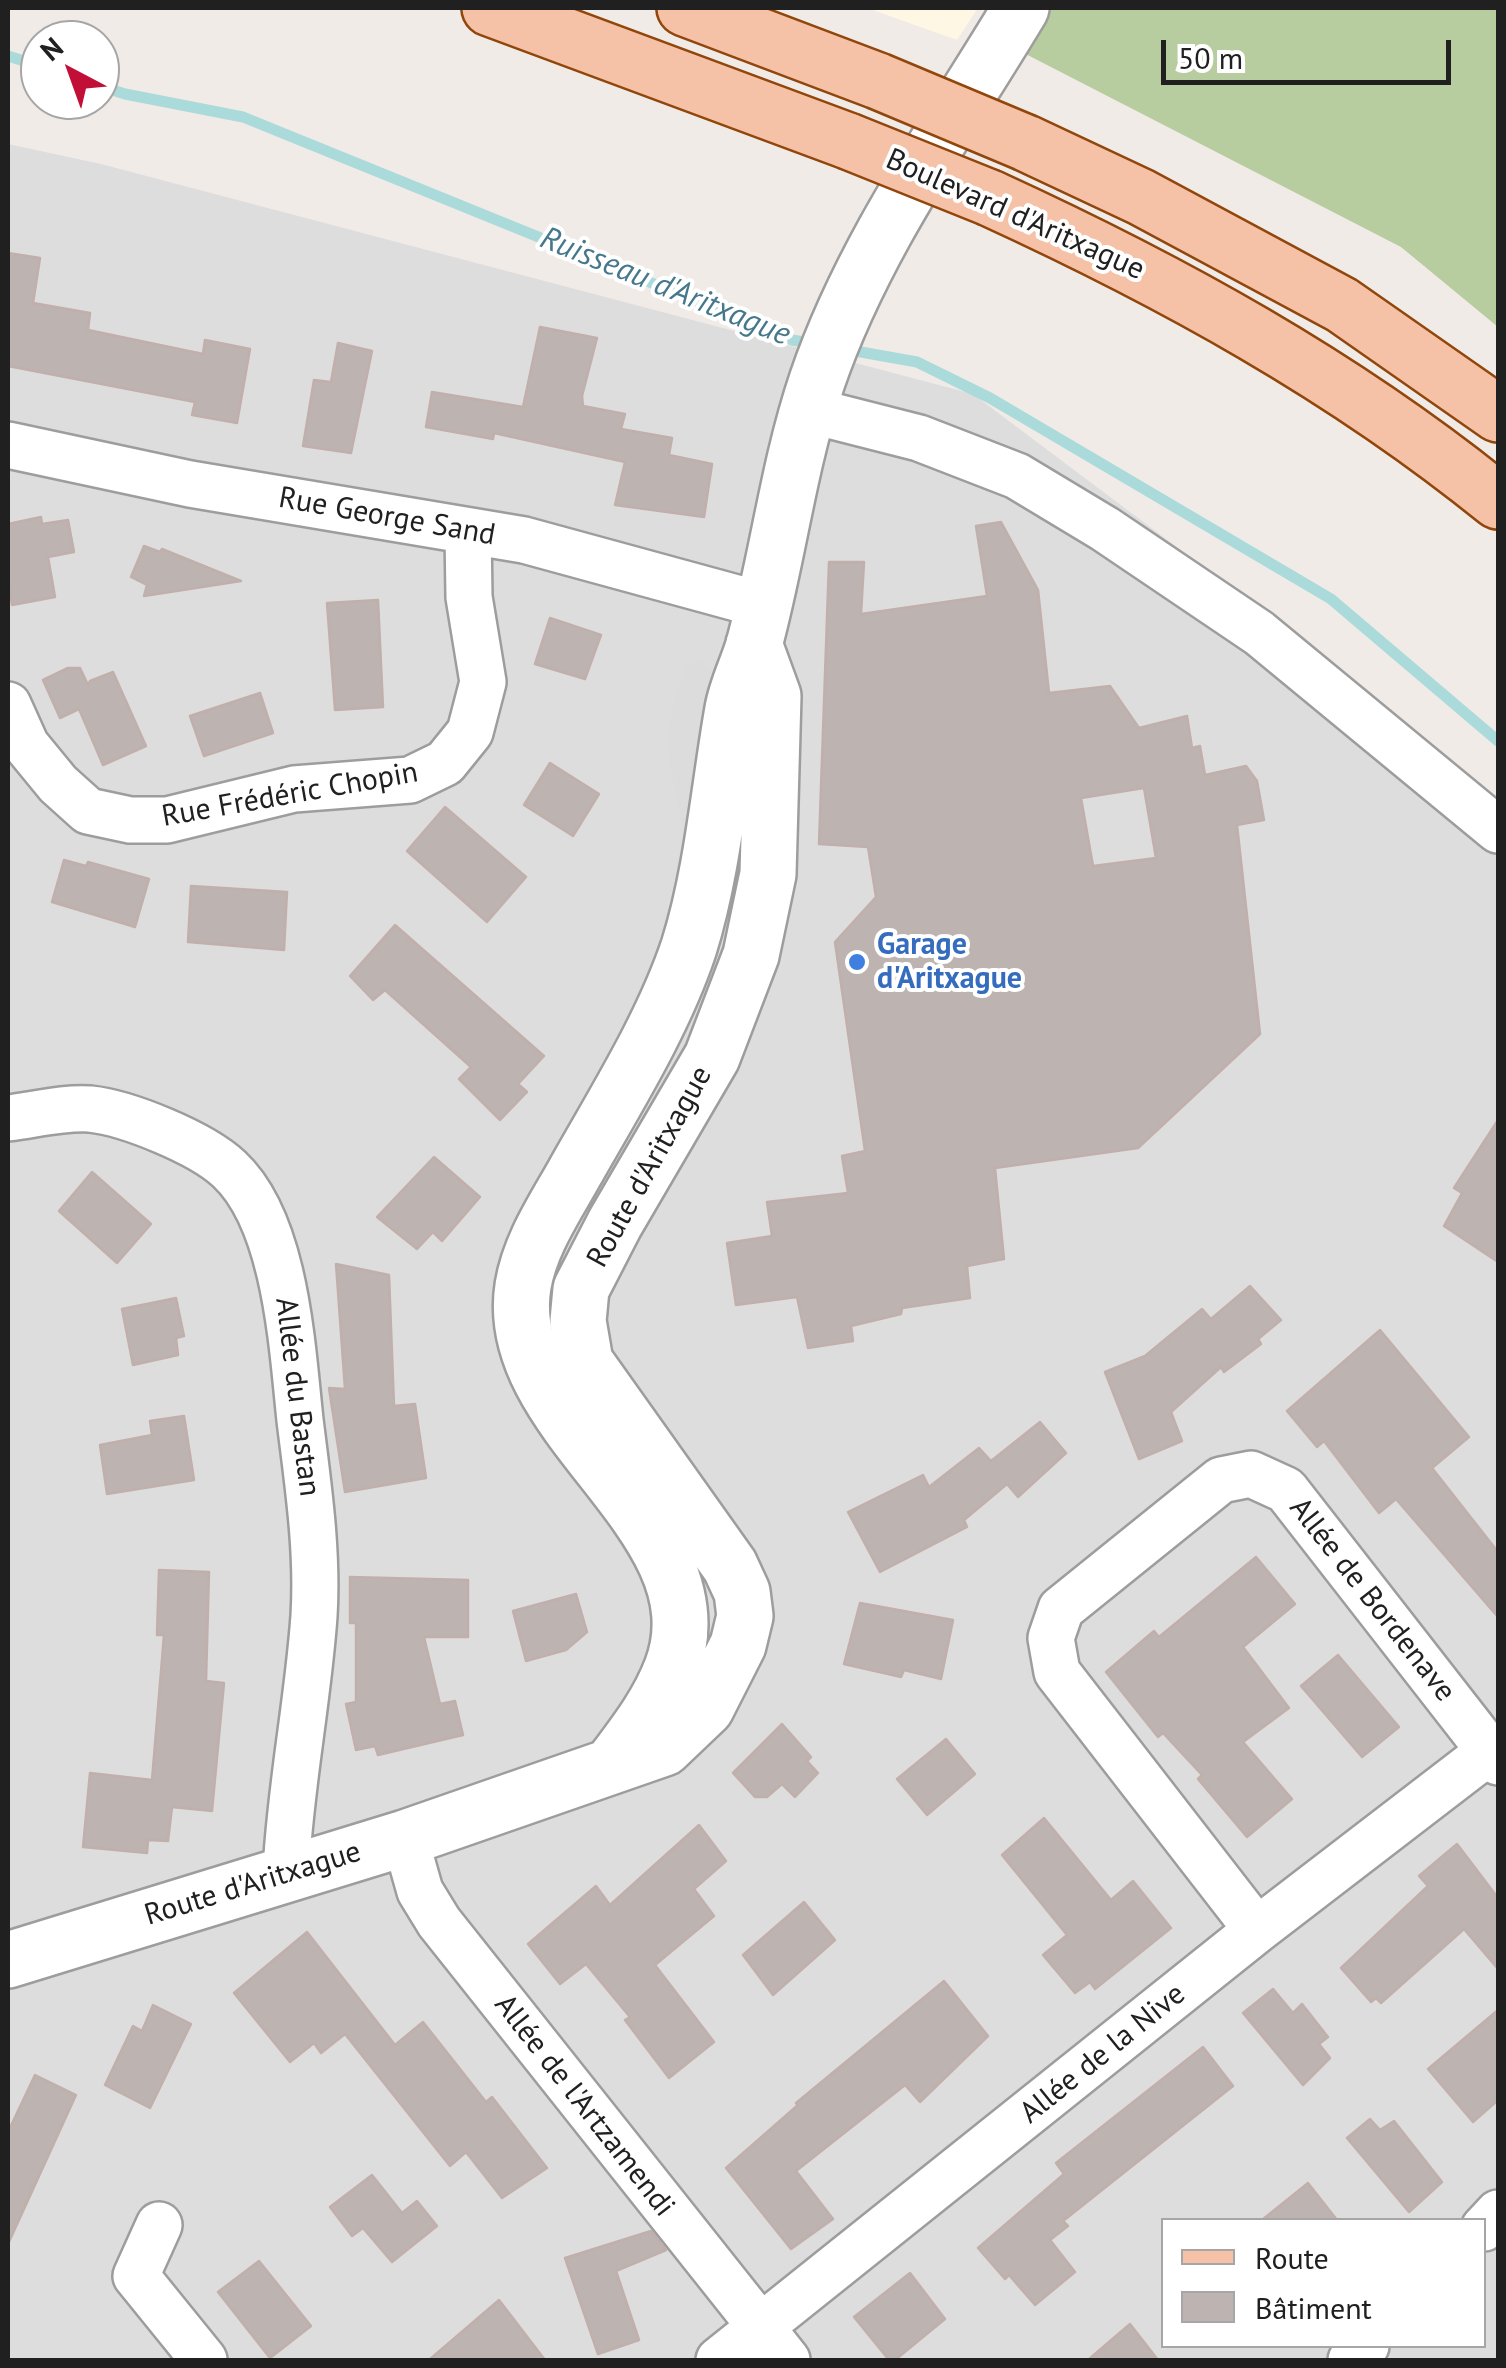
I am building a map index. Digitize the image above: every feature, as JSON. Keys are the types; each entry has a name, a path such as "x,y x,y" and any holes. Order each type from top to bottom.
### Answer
{"main road":[{"name":"Boulevard d'Aritxague","path":"490,8 990,198 1158,278 1274,344 1416,438 1498,502"},
{"path":"685,8 878,81 1141,197 1342,305 1498,414"}],"street":[{"path":"758,625 783,504 824,365 898,208 1021,8"},
{"path":"824,365 919,438 1017,476 1075,510 1259,633 1498,830"},
{"name":"Rue George Sand","path":"8,445 190,484 524,540 758,625"},
{"name":"Rue Frédéric Chopin","path":"8,704 26,745 58,784 88,811 130,820 167,820 294,789 410,780 445,762 470,732 483,682 469,597 468,532"},
{"name":"Route d'Aritxague","path":"8,1960 405,1838 664,1748 706,1708 726,1674 746,1616 742,1592 730,1566 585,1362 578,1321 582,1290 712,1057 751,956 768,874 773,696 758,625"},
{"name":"Allée du Bastan","path":"8,1118 89,1109 139,1120 188,1144 228,1168 252,1200 273,1250 285,1293 315,1540 314,1616 286,1872"},
{"name":"Allée de Bordenave","path":"1257,1930 1057,1672 1051,1638 1061,1609 1221,1480 1251,1474 1286,1490 1494,1756"},
{"name":"Allée de la Nive","path":"719,2360 774,2344 1257,1930 1494,1756"},
{"name":"Allée de l'Artzamendi","path":"405,1838 420,1891 439,1922 774,2344"},
{"path":"160,2225 136,2276 204,2360"}],"shaded area":[{"path":"867,8 978,8 957,40"},
{"path":"8,144 101,164 973,394 1371,693 1498,806 1498,2360 8,2360"},
{"path":"701,660 719,681 699,852 685,840 670,763 669,736 674,699 686,669"}],"green space":[{"path":"994,8 1498,8 1498,327 1401,247 979,30"}],"building":[{"path":"8,253 40,258 33,303 90,313 88,330 203,354 205,340 250,349 237,423 192,415 195,402 8,366"},
{"path":"540,327 597,338 583,406 625,414 621,429 672,438 669,455 712,464 704,517 615,505 625,462 494,433 493,439 426,427 432,392 523,407"},
{"path":"338,343 372,351 351,453 303,446 314,380 331,382"},
{"path":"41,517 42,524 68,520 74,552 48,557 55,597 12,605 8,524"},
{"path":"1001,522 1038,590 1049,693 1110,686 1139,728 1187,716 1192,748 1200,746 1205,775 1246,766 1257,781 1264,820 1237,825 1260,1034 1138,1148 995,1168 1004,1259 967,1266 970,1298 902,1308 901,1314 851,1326 853,1341 808,1348 797,1297 736,1305 727,1243 772,1236 767,1202 848,1193 842,1156 865,1151 835,942 876,897 868,847 819,844 829,562 864,562 861,614 987,596 976,526","holes":["1144,788 1156,858 1093,866 1081,798"]},
{"path":"144,546 160,552 162,549 241,581 144,596 147,585 131,577"},
{"path":"378,600 383,707 335,710 327,603"},
{"path":"550,618 601,635 585,679 535,664"},
{"path":"68,668 80,668 88,685 113,672 146,746 103,765 79,709 60,718 43,680"},
{"path":"260,693 273,733 204,756 190,716"},
{"path":"550,763 599,794 573,836 524,805"},
{"path":"445,807 526,877 487,922 407,851"},
{"path":"64,860 86,866 88,862 149,879 135,927 52,902"},
{"path":"191,886 287,892 284,950 188,942"},
{"path":"395,925 544,1056 518,1084 527,1092 500,1120 459,1079 471,1067 385,990 373,1000 350,976"},
{"path":"1498,1120 1498,1262 1444,1226 1462,1193 1454,1188"},
{"path":"434,1157 480,1197 442,1241 433,1232 417,1249 377,1217"},
{"path":"92,1172 151,1224 117,1263 59,1211"},
{"path":"336,1264 389,1275 394,1406 415,1404 426,1478 345,1492 329,1388 345,1389"},
{"path":"1250,1286 1281,1320 1258,1339 1261,1344 1224,1372 1221,1367 1171,1412 1182,1441 1139,1459 1105,1372 1145,1356 1202,1309 1211,1319"},
{"path":"176,1298 184,1336 176,1338 178,1355 133,1365 122,1309"},
{"path":"1380,1330 1469,1437 1432,1468 1498,1552 1498,1617 1396,1499 1379,1513 1324,1441 1317,1447 1287,1411"},
{"path":"184,1416 194,1480 107,1494 100,1445 152,1435 150,1421"},
{"path":"1040,1422 1066,1453 1018,1497 1007,1484 964,1520 967,1527 880,1572 848,1512 923,1475 929,1487 979,1448 991,1461"},
{"path":"1256,1557 1295,1604 1243,1647 1289,1708 1243,1742 1292,1799 1247,1837 1198,1779 1202,1775 1163,1733 1158,1737 1106,1672 1154,1631 1159,1637"},
{"path":"159,1570 209,1572 206,1681 224,1683 212,1811 172,1807 168,1841 148,1840 147,1853 83,1847 90,1773 152,1780 164,1635 157,1635"},
{"path":"350,1577 468,1580 468,1637 424,1637 440,1704 455,1701 463,1735 378,1755 375,1746 356,1750 346,1704 356,1702 356,1623 350,1623"},
{"path":"576,1594 587,1632 566,1650 526,1661 513,1611"},
{"path":"860,1603 953,1620 941,1679 904,1670 901,1677 844,1664"},
{"path":"1338,1655 1399,1727 1362,1757 1301,1686"},
{"path":"782,1724 811,1757 807,1761 818,1773 795,1797 782,1784 767,1797 755,1797 733,1773"},
{"path":"946,1739 975,1774 927,1815 897,1779"},
{"path":"1044,1818 1111,1900 1133,1881 1171,1928 1095,1989 1090,1982 1075,1993 1043,1955 1067,1935 1002,1855"},
{"path":"699,1825 726,1861 694,1889 714,1916 655,1965 714,2042 669,2078 625,2020 630,2017 586,1964 560,1984 528,1944 596,1886 610,1905"},
{"path":"1457,1844 1498,1898 1498,1969 1464,1929 1381,2003 1376,1998 1371,2002 1341,1968 1428,1886 1419,1876"},
{"path":"804,1902 835,1940 773,1995 743,1955"},
{"path":"307,1932 395,2045 423,2022 486,2102 492,2097 547,2168 502,2198 466,2152 450,2166 345,2034 321,2053 314,2043 290,2062 234,1993"},
{"path":"944,1981 988,2036 920,2102 905,2085 796,2171 833,2219 791,2249 726,2168 796,2103"},
{"path":"1273,1989 1293,2013 1302,2004 1328,2037 1319,2044 1330,2058 1303,2085 1243,2013"},
{"path":"153,2005 191,2024 150,2108 105,2085 133,2026 142,2031"},
{"path":"1498,2010 1498,2100 1473,2122 1428,2069"},
{"path":"1203,2047 1233,2086 1063,2221 1068,2226 1050,2240 1075,2272 1035,2305 978,2248 1064,2174 1056,2163"},
{"path":"35,2075 76,2095 8,2244 8,2132"},
{"path":"1370,2119 1380,2130 1394,2121 1442,2182 1409,2212 1347,2138"},
{"path":"372,2175 402,2213 417,2201 437,2226 392,2262 363,2228 352,2236 330,2207"},
{"path":"1308,2183 1335,2218 1264,2218"},
{"path":"651,2231 666,2250 616,2271 639,2340 598,2354 565,2258"},
{"path":"259,2261 311,2326 270,2358 218,2292"},
{"path":"910,2273 945,2319 895,2360 889,2360 854,2317"},
{"path":"499,2300 545,2360 429,2360"},
{"path":"1130,2324 1158,2360 1088,2360"}],"waterway":[{"name":"Ruisseau d'Aritxague","path":"8,56 20,60"},
{"name":"Ruisseau d'Aritxague","path":"120,92 243,117 792,340 816,344"},
{"name":"Ruisseau d'Aritxague","path":"844,349 917,362 990,398 1331,599 1498,741"}],"place":[{"name":"Garage d'Aritxague","path":"857,962"}]}
